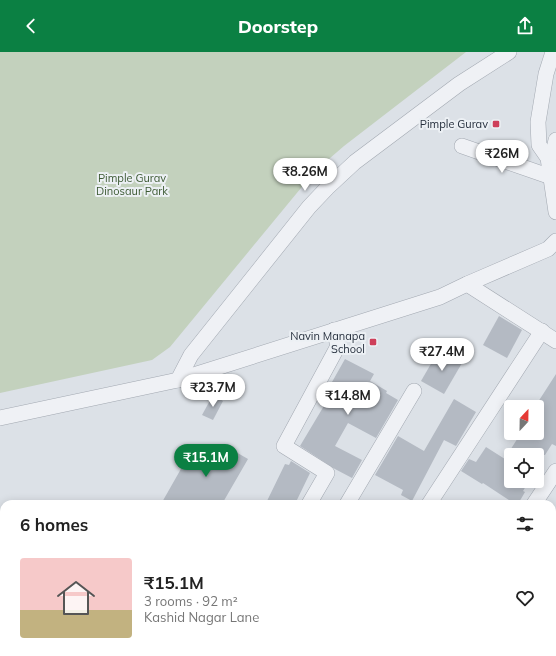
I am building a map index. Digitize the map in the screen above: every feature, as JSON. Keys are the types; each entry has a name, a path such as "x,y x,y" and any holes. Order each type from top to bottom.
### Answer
{"street":[{"path":"178,380 191,356 309,207 327,188 355,162 459,84 489,57 509,52"},
{"path":"552,159 539,145 538,122 546,74 553,52"},
{"path":"556,140 552,159 551,177 556,212"},
{"path":"462,146 551,177"},
{"path":"0,418 178,380 440,297 548,249 556,241"},
{"path":"467,284 556,341"},
{"path":"310,500 327,473 284,446 338,346 334,330"},
{"path":"432,500 542,331"},
{"path":"350,500 414,391"},
{"path":"537,500 556,471"}],"green space":[{"name":"Pimple Gurav Dinosaur Park","path":"0,52 466,52 344,146 315,171 170,347 152,360 0,393"}],"building":[{"path":"499,316 522,330 507,358 483,345"},
{"path":"439,350 462,363 444,394 421,381"},
{"path":"345,359 374,374 370,381 387,391 386,393 398,400 376,438 348,423 335,446 362,460 352,478 335,469 300,446 337,384 332,382"},
{"path":"556,374 556,446 552,444 545,455 544,448 511,448 517,440 544,440 544,400 539,400"},
{"path":"213,395 223,401 213,420 202,415"},
{"path":"454,399 476,412 456,446 444,440 413,500 401,495 403,490 375,475 398,436 424,451"},
{"path":"222,444 248,459 224,500 163,500 194,446 214,458"},
{"path":"486,447 504,459 504,488 525,488 523,491 525,492 520,500 509,500 461,471 469,459 476,462"},
{"path":"291,461 310,473 297,500 267,500 285,464 289,465"}],"place":[{"name":"Pimple Gurav","path":"496,124"},
{"name":"Navin Manapa School","path":"373,342"}]}
